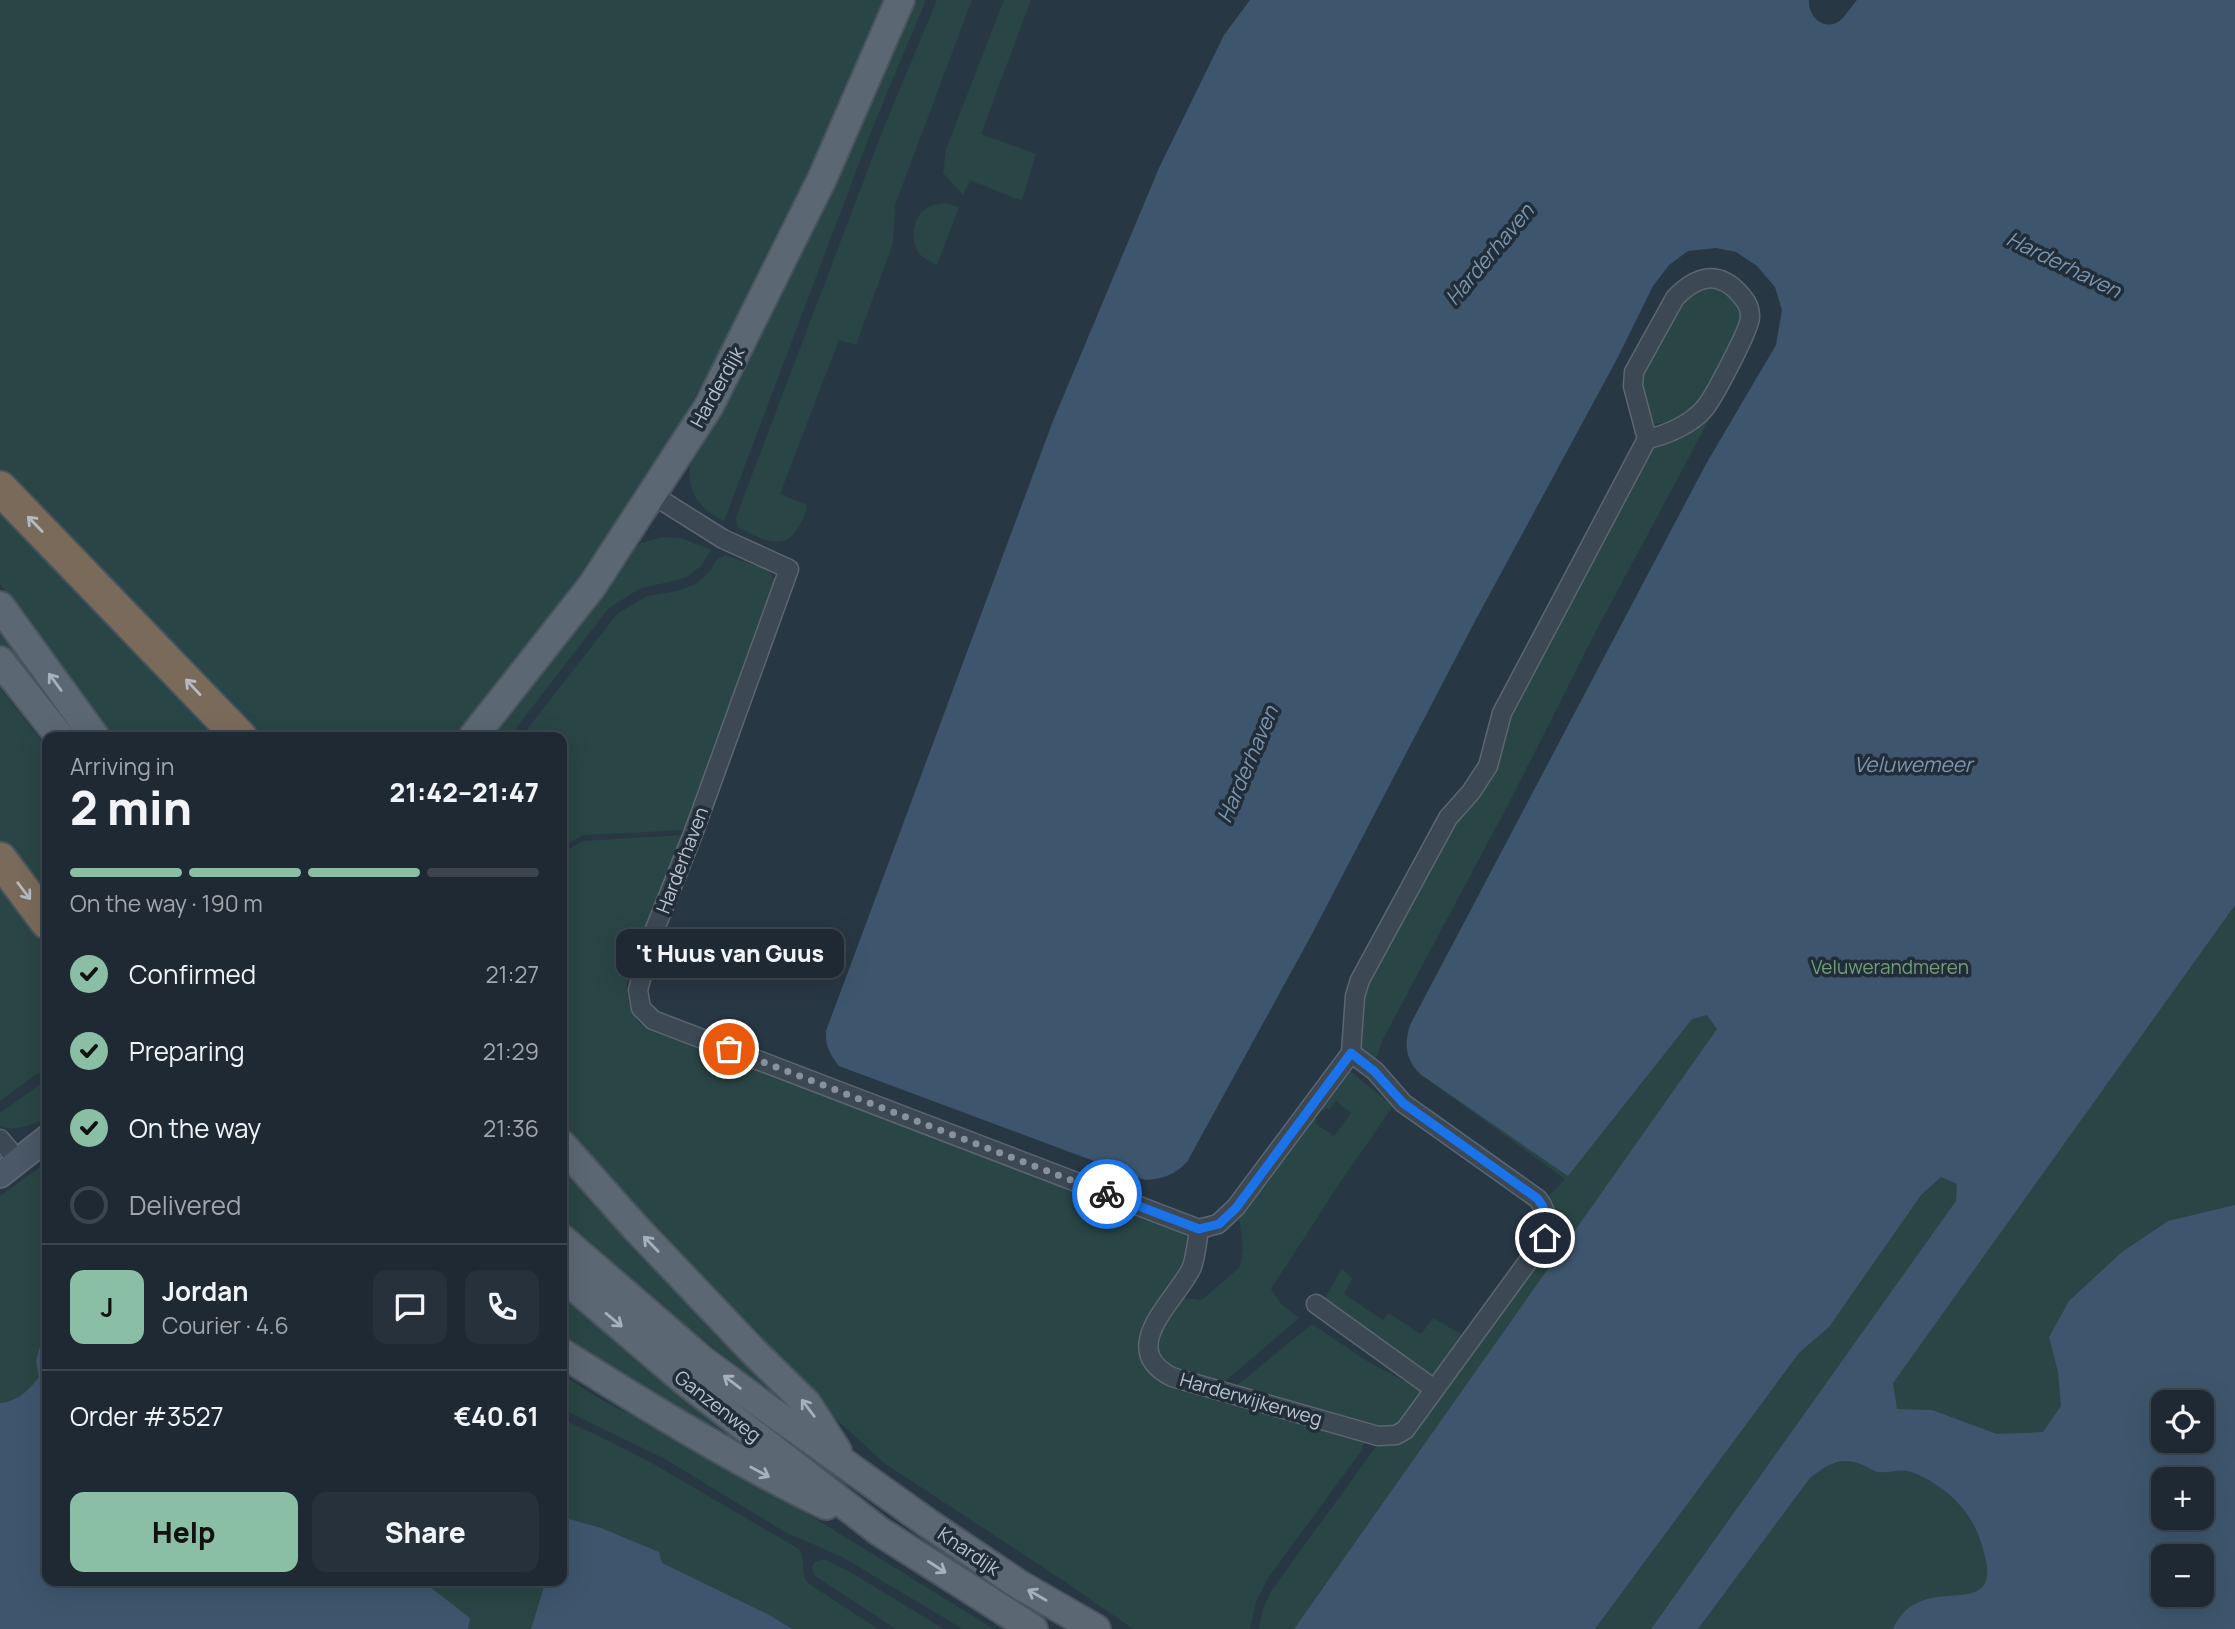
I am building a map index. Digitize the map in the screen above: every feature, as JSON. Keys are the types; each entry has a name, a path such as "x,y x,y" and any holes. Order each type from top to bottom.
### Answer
{"highway":[{"path":"0,488 235,732"},
{"path":"0,859 42,915"}],"main road":[{"name":"Harderdijk","path":"477,732 592,586 709,406 822,179 900,0"},
{"path":"0,606 91,732"},
{"path":"0,661 56,732"},
{"path":"9,1169 42,1143"},
{"path":"567,1150 635,1227 807,1404 846,1465"},
{"name":"Ganzenweg","path":"567,1243 702,1360 846,1465"},
{"name":"Ganzenweg","path":"567,1280 685,1381 879,1531"},
{"path":"567,1356 658,1414 763,1474 879,1531"},
{"name":"Knardijk","path":"846,1465 1018,1584 1096,1629"},
{"name":"Knardijk","path":"879,1531 1032,1629"}],"street":[{"path":"1199,1229 1219,1224 1236,1208 1351,1053 1355,996 1360,980 1448,818 1471,792 1488,766 1502,713 1647,439 1633,386 1634,372 1675,298 1683,289 1709,277 1724,281 1748,304 1750,320 1744,338 1704,408 1682,425 1658,437 1647,439"},
{"name":"Harderhaven","path":"653,495 723,539 789,569 693,834 655,929 638,990 641,1008 653,1020 1199,1229"},
{"name":"Harderwijkerweg","path":"1199,1229 1191,1268 1150,1333 1152,1358 1164,1372 1172,1377 1378,1436 1396,1435 1405,1430 1545,1238 1548,1227 1546,1215 1538,1199 1403,1103 1374,1071 1351,1053"},
{"path":"0,1139 9,1169"},
{"path":"1316,1304 1434,1389"}],"green space":[{"path":"0,0 885,0 801,196 753,291 678,426 594,556 549,618 455,732 244,732 0,477"},
{"path":"910,0 926,0 872,129 724,521 700,504 695,496 690,479 691,458 810,237 852,146"},
{"path":"937,0 972,0 895,205 893,243 856,345 839,340 780,494 807,505 802,522 790,538 768,541 737,527 736,517 884,127"},
{"path":"1004,0 1031,0 981,134 1036,154 1022,201 970,180 963,195 943,173 946,149"},
{"path":"946,203 959,207 937,265 918,252 914,227 924,210"},
{"path":"1709,285 1728,289 1744,311 1742,327 1699,408 1684,418 1651,425 1638,384 1644,367 1680,301 1692,291"},
{"name":"Veluwerandmeren","path":"2235,324 2235,1629 1698,1629 1810,1478 1829,1465 1851,1461 1847,1354 1651,1629 1595,1629 1799,1353 1822,1333 1596,1201 1294,1629 1259,1629 1262,1612 1271,1591 1375,1448 1378,1444 1402,1442 1488,1329 1558,1230 1549,1196 1565,1179 1412,1066 1410,1052"},
{"path":"1710,418 1382,1041 1376,1059 1390,1075 1395,1087 1359,1048 1363,991 1508,710 1653,444"},
{"path":"0,498 225,732 110,732 0,584"},
{"path":"663,537 681,538 711,550 701,566 685,578 639,589 608,609 513,732 495,732 627,555 641,543"},
{"path":"725,555 768,570 777,583 686,830 583,835 567,844 567,732 525,732 617,614 647,596 677,591 696,584 710,571 717,559"},
{"path":"0,628 77,732 69,732 0,645"},
{"path":"0,688 42,742 42,905 0,847"},
{"path":"684,835 627,983 630,1004 639,1023 1182,1230 1190,1243 1189,1254 1146,1362 1364,1440 1362,1450 1268,1578 1256,1602 1250,1629 1133,1629 884,1463 813,1398 567,1140 567,851 582,841"},
{"path":"0,872 42,929 42,1073 0,1101"},
{"path":"1345,1067 1393,1106 1271,1289 1281,1304 1299,1318 1222,1384 1169,1370 1160,1362 1153,1338 1178,1297 1202,1300 1240,1267 1243,1249 1239,1216 1308,1120 1318,1119 1315,1123 1334,1136 1351,1113 1336,1101 1329,1110 1326,1108 1323,1111 1315,1106"},
{"path":"42,1084 42,1120 19,1128 0,1126 0,1113"},
{"path":"567,1162 798,1414 662,1307 567,1225"},
{"path":"42,1166 42,1586 567,1586 567,1421 657,1466 799,1549 808,1583 878,1629 0,1629 0,1196"},
{"path":"1342,1268 1352,1279 1344,1294 1383,1320 1388,1313 1421,1334 1433,1318 1466,1337 1439,1376 1428,1380 1324,1300"},
{"path":"567,1301 659,1378 774,1466 567,1347"},
{"path":"1312,1324 1367,1361 1423,1391 1424,1398 1395,1428 1377,1428 1235,1387"},
{"path":"567,1378 607,1403 672,1435 759,1488 761,1485 994,1629 963,1629 842,1557 785,1532 665,1459 567,1411"},
{"path":"824,1559 944,1629 896,1629 815,1576 812,1568 814,1562"}],"water":[{"name":"Veluwemeer","path":"1250,0 1809,0 1811,11 1817,20 1832,24 1846,15 1857,0 2235,0 2235,905 1893,1383 1897,1409 1932,1410 1997,1434 2043,1432 2061,1406 2058,1372 2049,1337 2069,1301 2122,1252 2168,1221 2235,1205 2235,1629 1893,1629 1903,1613 1916,1604 1980,1589 1986,1581 1987,1565 1979,1536 1958,1503 1926,1479 1909,1471 1877,1472 1855,1462 1841,1461 1822,1469 1810,1478 1698,1629 1651,1629 1956,1201 1957,1184 1941,1177 1921,1195 1829,1327 1799,1353 1595,1629 1294,1629 1717,1029 1707,1015 1692,1019 1568,1176 1420,1074 1411,1062 1407,1045 1410,1025 1706,464 1776,345 1782,310 1775,287 1757,266 1736,252 1716,248 1688,251 1669,265 1653,286 1312,934 1187,1162 1168,1176 1145,1180 839,1066 833,1058 827,1045 826,1031 1053,421 1159,168 1224,35"},
{"path":"42,1348 42,1586 429,1586 470,1618 468,1629 0,1629 0,1403 22,1394 39,1377 36,1360"},
{"path":"569,1519 601,1528 659,1552 662,1563 792,1629 531,1629 544,1586 567,1586"}],"way so far":[{"path":"729,1049 1107,1194"}],"place":[{"name":"'t Huus van Guus","path":"729,1049"}],"route":[{"path":"1107,1194 1199,1229 1219,1224 1236,1208 1351,1053 1374,1071 1403,1103 1538,1199 1546,1215 1548,1227 1545,1238"}]}
